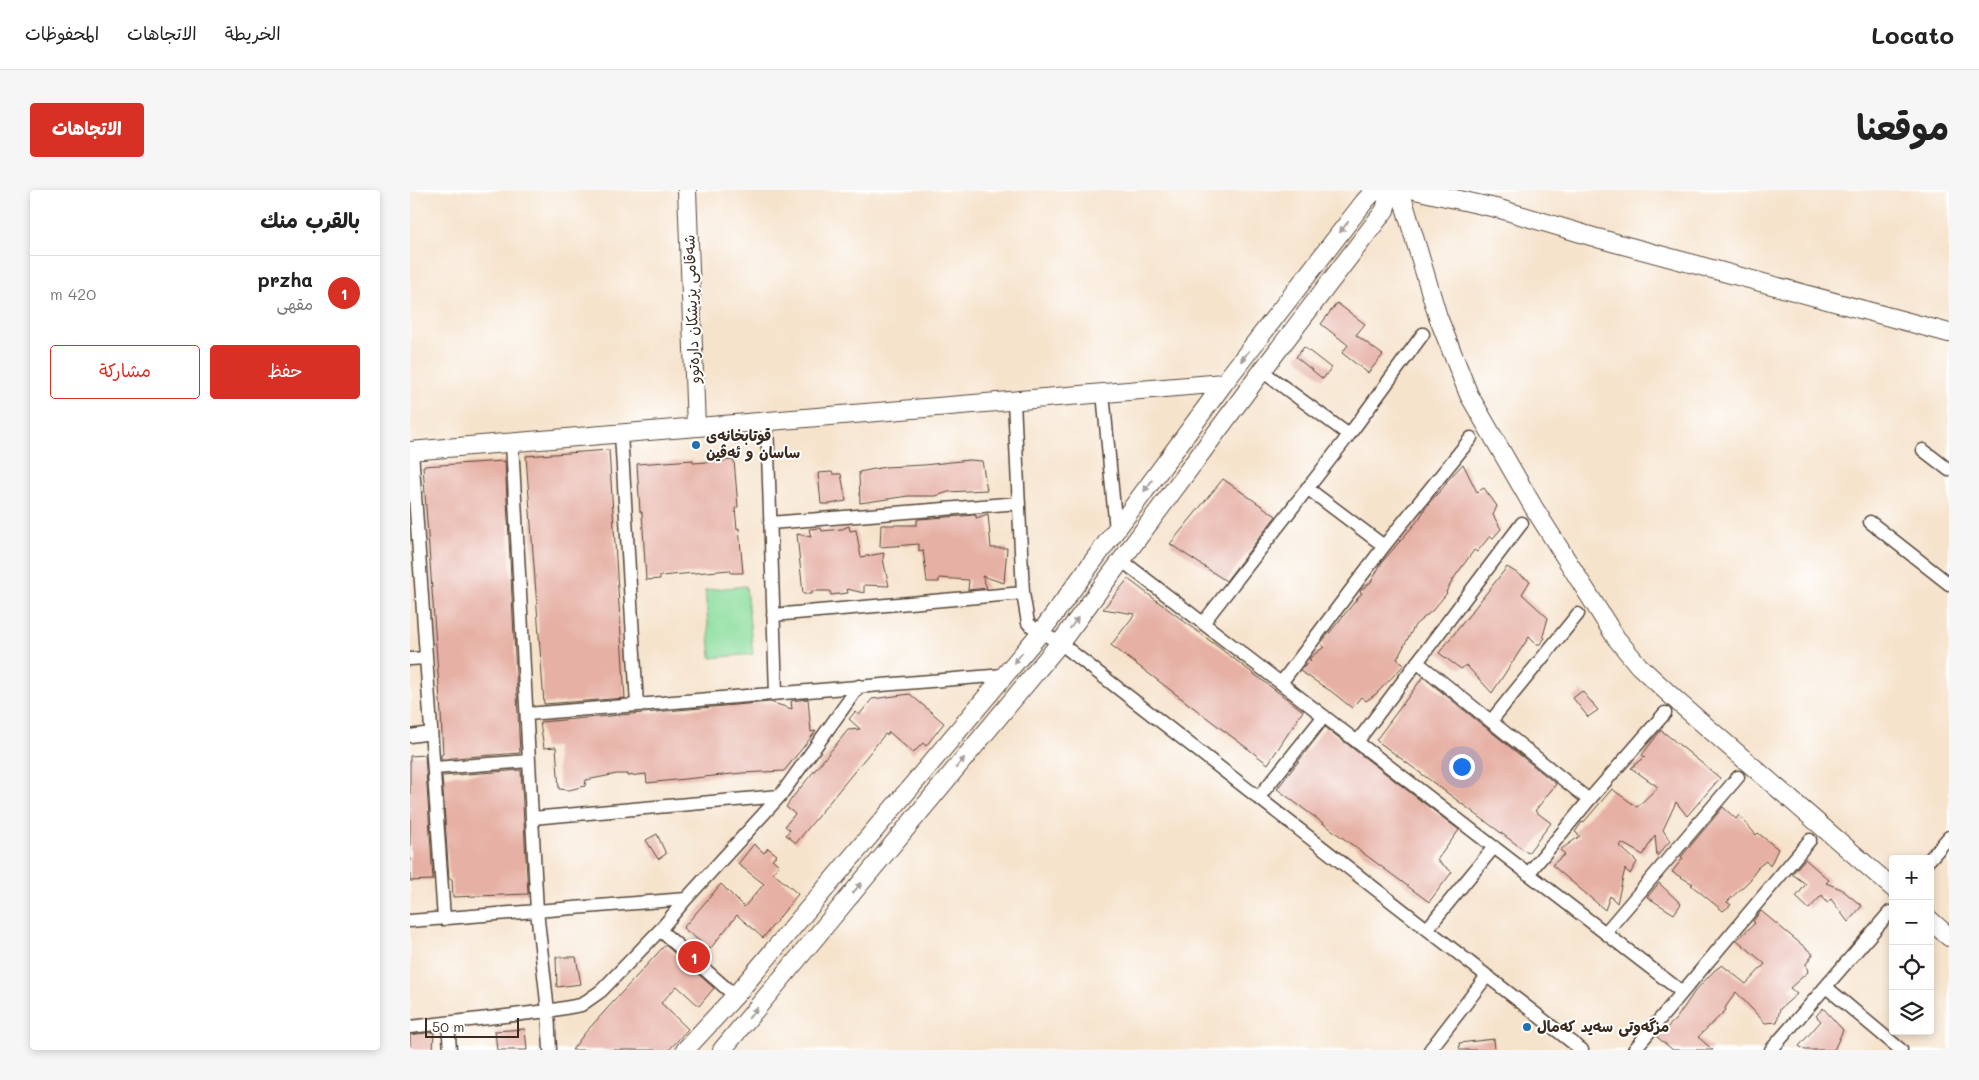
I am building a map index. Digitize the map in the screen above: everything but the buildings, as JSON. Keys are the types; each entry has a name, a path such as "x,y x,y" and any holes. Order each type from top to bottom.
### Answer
{"street":[{"name":"شەقامی پزیشکان دارەتوو","path":"687,190 696,427"},
{"path":"685,1050 735,996 1040,632 1224,383 1375,190"},
{"path":"725,1049 1060,643 1262,371 1385,210 1390,190"},
{"path":"1400,190 1438,317 1470,395 1534,508 1616,638 1639,666 1678,702 1889,885"},
{"path":"1415,190 1500,210 1606,241 1949,333"},
{"path":"1203,623 1349,435 1423,334"},
{"path":"1262,371 1349,435"},
{"path":"444,918 426,658 415,562 411,451 1224,383"},
{"path":"1103,393 1116,530"},
{"path":"1014,401 1023,592 1026,620 1031,626 1060,643 1582,1050"},
{"path":"767,421 776,693"},
{"path":"621,434 637,705"},
{"path":"1281,683 1384,546 1471,438"},
{"path":"512,443 532,818 550,1050"},
{"path":"1923,450 1949,470"},
{"path":"1307,488 1384,546"},
{"path":"770,523 1019,503"},
{"path":"1870,522 1949,584"},
{"path":"1358,742 1522,523"},
{"path":"1121,560 1682,992"},
{"path":"773,615 1023,592"},
{"path":"1491,721 1578,614"},
{"path":"410,659 426,658"},
{"path":"1417,662 1589,800"},
{"path":"527,714 1004,675"},
{"path":"410,1027 548,1011 581,1005 601,991 660,930 780,796 859,686"},
{"path":"1528,874 1665,713"},
{"path":"1258,798 1324,716"},
{"path":"410,736 432,733"},
{"path":"434,768 529,761"},
{"path":"1606,933 1738,777"},
{"path":"532,818 780,796"},
{"path":"1933,855 1949,837"},
{"path":"1634,1050 1810,840"},
{"path":"1427,929 1494,848"},
{"path":"410,921 686,899"},
{"path":"1771,1050 1889,913"},
{"path":"1934,923 1949,936"},
{"path":"660,930 735,996"},
{"path":"1430,1050 1487,976"},
{"path":"1826,987 1901,1050"},
{"path":"448,1023 450,1050"}],"green space":[{"path":"746,586 753,654 711,658 705,590"}],"place":[{"name":"قوتابخانەی ساسان و ئەڤین","path":"696,445"},
{"name":"przha","path":"694,957"},
{"name":"مزگەوتی سەید کەمال","path":"1527,1027"}]}
